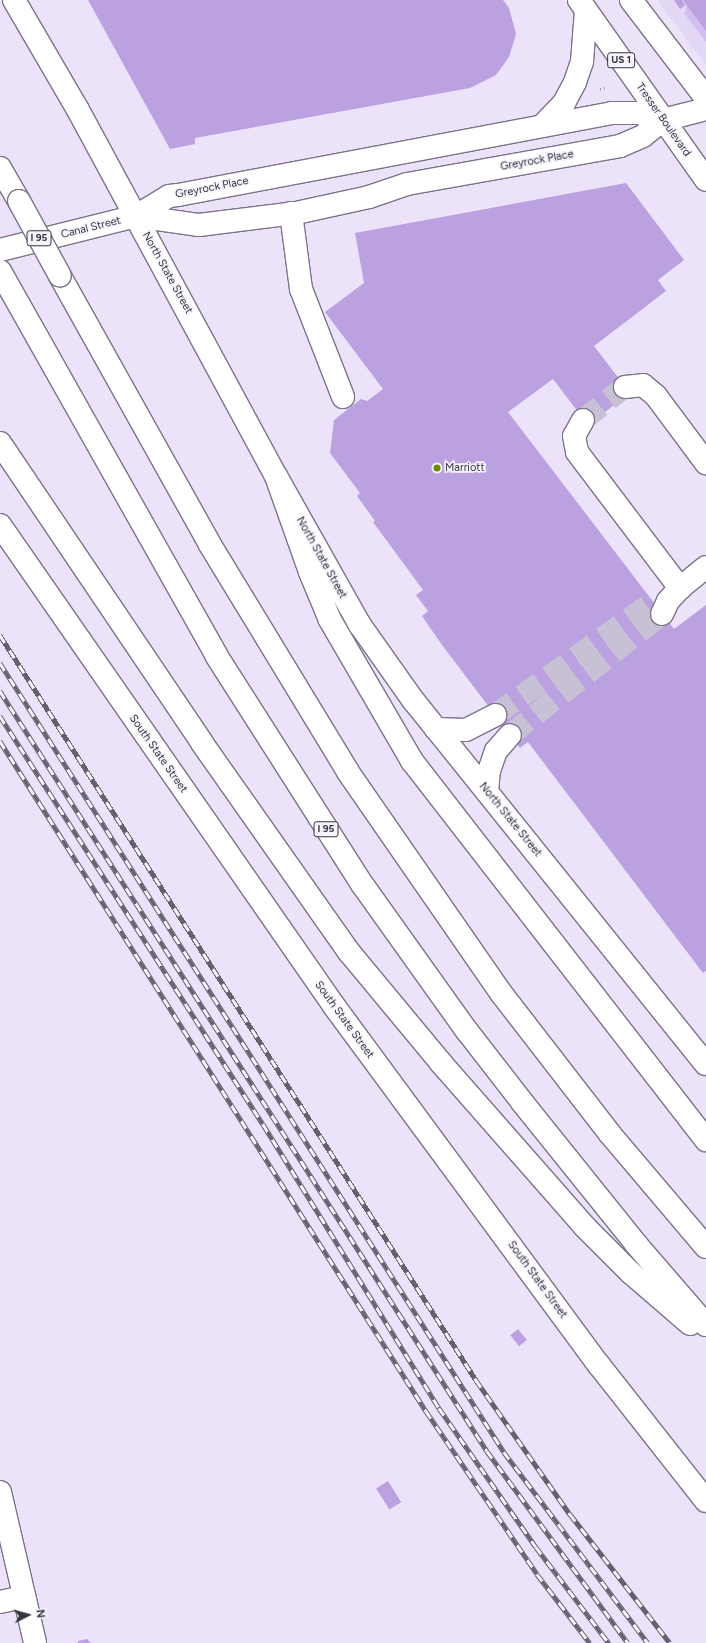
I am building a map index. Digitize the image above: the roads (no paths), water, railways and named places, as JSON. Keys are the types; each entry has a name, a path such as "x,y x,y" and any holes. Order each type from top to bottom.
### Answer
{"main road":[{"name":"North State Street","path":"14,0 78,110 276,476 360,625 436,729 706,1064"},
{"path":"631,0 706,98"},
{"path":"542,126 564,103 575,82 582,62 583,5"},
{"name":"Tresser Boulevard","path":"583,5 706,180"},
{"name":"Greyrock Place","path":"136,216 199,224 292,213 369,197 407,184 620,146 643,136 663,120 706,109"},
{"name":"Greyrock Place","path":"136,216 174,195 612,113 638,113 663,120"},
{"name":"I 95","path":"0,168 216,555 348,772 501,993 610,1134 706,1248"},
{"path":"292,213 301,289 343,397"},
{"name":"Canal Street","path":"0,250 136,216"},
{"name":"I 95","path":"0,271 197,623 263,732 362,884 458,1019 522,1102 622,1226 706,1325"},
{"path":"625,387 643,385 656,396 706,463"},
{"path":"583,420 574,436 577,452 666,601 706,567"},
{"path":"0,443 210,756 349,952 440,1062 584,1226 631,1273 706,1337"},
{"path":"276,476 310,572 330,620 412,761 706,1140"},
{"name":"South State Street","path":"0,525 338,1012 599,1365 706,1501"},
{"path":"436,729 466,730 495,715"},
{"path":"487,792 489,771 496,751 510,735"},
{"path":"0,1492 4,1531 24,1597 35,1643"},
{"path":"0,1602 24,1597"}],"tunnel":[{"path":"583,420 625,387"},
{"path":"495,715 653,602"},
{"path":"510,735 662,614"}],"railway":[{"path":"0,635 476,1380 570,1514 670,1643"},
{"path":"0,663 504,1452 648,1643"},
{"path":"0,691 487,1451 628,1643"},
{"path":"0,716 263,1124 439,1408 536,1547 609,1643"},
{"path":"0,741 426,1411 537,1574 590,1643"}],"place":[{"name":"Marriott","path":"437,468"}]}
